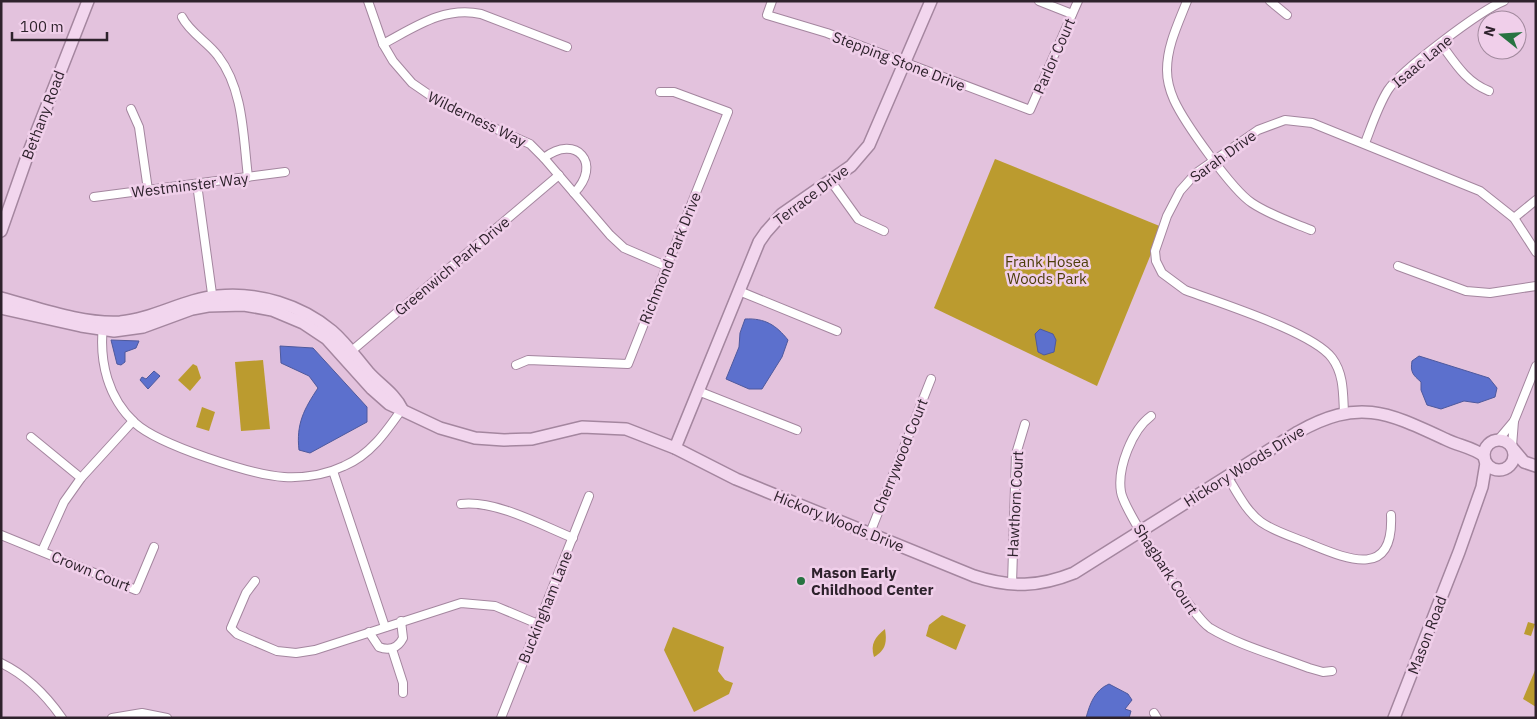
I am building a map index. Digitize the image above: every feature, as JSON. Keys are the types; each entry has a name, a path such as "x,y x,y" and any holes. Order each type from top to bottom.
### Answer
{"street":[{"name":"Bethany Road","path":"1,231 28,154 88,1"},
{"name":"Wilderness Way","path":"368,1 383,44 402,72 422,92 455,112 522,139 544,158 610,235 624,248 666,266"},
{"name":"Stepping Stone Drive","path":"772,1 767,15 827,33 905,65 1030,110"},
{"name":"Terrace Drive","path":"676,448 739,291 766,232 782,214 850,166 869,145 931,1"},
{"path":"1039,1 1072,14"},
{"name":"Parlor Court","path":"1030,110 1078,1"},
{"path":"1187,1 1168,53 1168,81 1174,100 1230,183 1251,203 1311,230"},
{"path":"1270,1 1287,15"},
{"name":"Isaac Lane","path":"1365,143 1388,89 1408,69 1480,14 1504,1"},
{"path":"383,44 439,16 467,11 481,14 567,47"},
{"path":"182,17 190,28 218,54 230,75 238,97 248,177"},
{"path":"1441,44 1464,75 1489,91"},
{"name":"Richmond Park Drive","path":"516,365 528,360 628,364 728,112 674,92 660,92"},
{"path":"132,109 139,127 148,190"},
{"name":"Sarah Drive","path":"1344,414 1340,374 1332,358 1318,345 1292,332 1185,290 1166,277 1158,266 1155,246 1172,203 1186,183 1214,160 1258,130 1285,120 1312,123 1480,191 1514,218 1536,252"},
{"path":"544,158 555,150 565,148 575,150 583,157 587,166 587,176 574,193"},
{"name":"Westminster Way","path":"94,197 285,172"},
{"name":"Greenwich Park Drive","path":"348,354 559,175"},
{"path":"830,180 858,219 884,231"},
{"path":"197,184 213,301"},
{"path":"1514,218 1536,200"},
{"path":"1398,266 1466,291 1490,293 1536,286"},
{"path":"739,291 837,331"},
{"name":"Hickory Woods Drive","path":"1,298 103,326"},
{"name":"Hickory Woods Drive","path":"1,308 103,326 143,318 184,303 259,298 295,308 332,331 348,354 399,401 402,409 440,428 475,438 504,440 532,439 582,427 604,427 638,433 676,448 736,479 974,576 1012,584 1041,584 1074,573 1314,423 1344,414 1383,413 1469,440 1494,441"},
{"path":"103,326 103,361 109,384 123,409 133,421 151,434 178,447 260,473 298,477 333,471 357,459 372,448 402,409"},
{"path":"1506,469 1514,460 1514,421 1536,366"},
{"name":"Cherrywood Court","path":"870,533 931,378"},
{"path":"698,391 797,430"},
{"name":"Shagbark Court","path":"1150,416 1134,438 1120,479 1124,502 1186,603 1195,615 1210,628 1309,668 1323,672 1332,671"},
{"path":"42,551 64,502 81,478 133,421"},
{"path":"1514,421 1485,449 1485,459 1493,469 1536,472"},
{"name":"Hawthorn Court","path":"1012,584 1016,454 1025,424"},
{"name":"Hickory Woods Drive","path":"1422,426 1448,441 1474,449 1485,459"},
{"path":"31,437 81,478"},
{"path":"1494,441 1503,440 1513,448 1524,462 1536,466"},
{"name":"Mason Road","path":"1394,718 1459,552 1482,487 1485,459"},
{"name":"Mason Road","path":"1459,552 1471,534 1488,485 1506,469"},
{"path":"333,471 385,627"},
{"path":"1227,476 1248,509 1262,523 1351,559 1369,560 1380,552 1388,539 1391,515"},
{"name":"Buckingham Lane","path":"501,718 589,496"},
{"path":"461,504 476,503 492,507 573,538"},
{"name":"Crown Court","path":"1,535 136,590 154,547"},
{"path":"255,581 246,593 230,628 236,634 277,650 296,653 315,650 447,606 471,602 495,606 538,624"},
{"path":"392,649 403,638 402,621"},
{"path":"369,632 379,647 392,649"},
{"path":"392,649 403,683 404,693"},
{"path":"1,663 32,683 52,704 62,718"},
{"path":"112,718 142,713 168,718"}],"green space":[{"name":"Frank Hosea Woods Park","path":"995,159 1162,227 1097,386 934,308"},
{"path":"263,360 270,429 241,431 235,362"},
{"path":"193,364 197,366 201,378 190,391 178,380"},
{"path":"202,407 215,412 209,431 196,427"},
{"path":"942,615 966,625 956,650 926,636 929,625"},
{"path":"1528,622 1535,624 1531,636 1524,634"},
{"path":"673,627 724,647 718,671 725,680 733,683 729,694 694,712 664,650"},
{"path":"885,629 885,645 881,652 874,657 874,641"},
{"path":"1536,668 1536,707 1523,699"}],"water":[{"path":"745,319 764,321 774,326 788,340 782,357 762,389 749,389 726,379 739,347 740,333"},
{"path":"1040,329 1053,334 1056,340 1054,352 1044,355 1038,352 1035,334"},
{"path":"111,340 139,341 136,348 125,352 125,362 121,365 117,364"},
{"path":"280,346 313,348 367,407 367,422 310,453 299,450 298,441 302,417 318,388 309,376 281,363"},
{"path":"1419,356 1489,378 1497,388 1495,397 1478,403 1464,401 1441,409 1427,405 1421,390 1421,382 1414,375 1411,368 1412,361"},
{"path":"154,371 160,376 148,389 140,380 142,377 146,379"},
{"path":"1109,684 1128,694 1132,700 1125,709 1131,711 1129,718 1086,718 1094,698 1100,690"}],"place":[{"name":"Mason Early Childhood Center","path":"801,581"}]}
